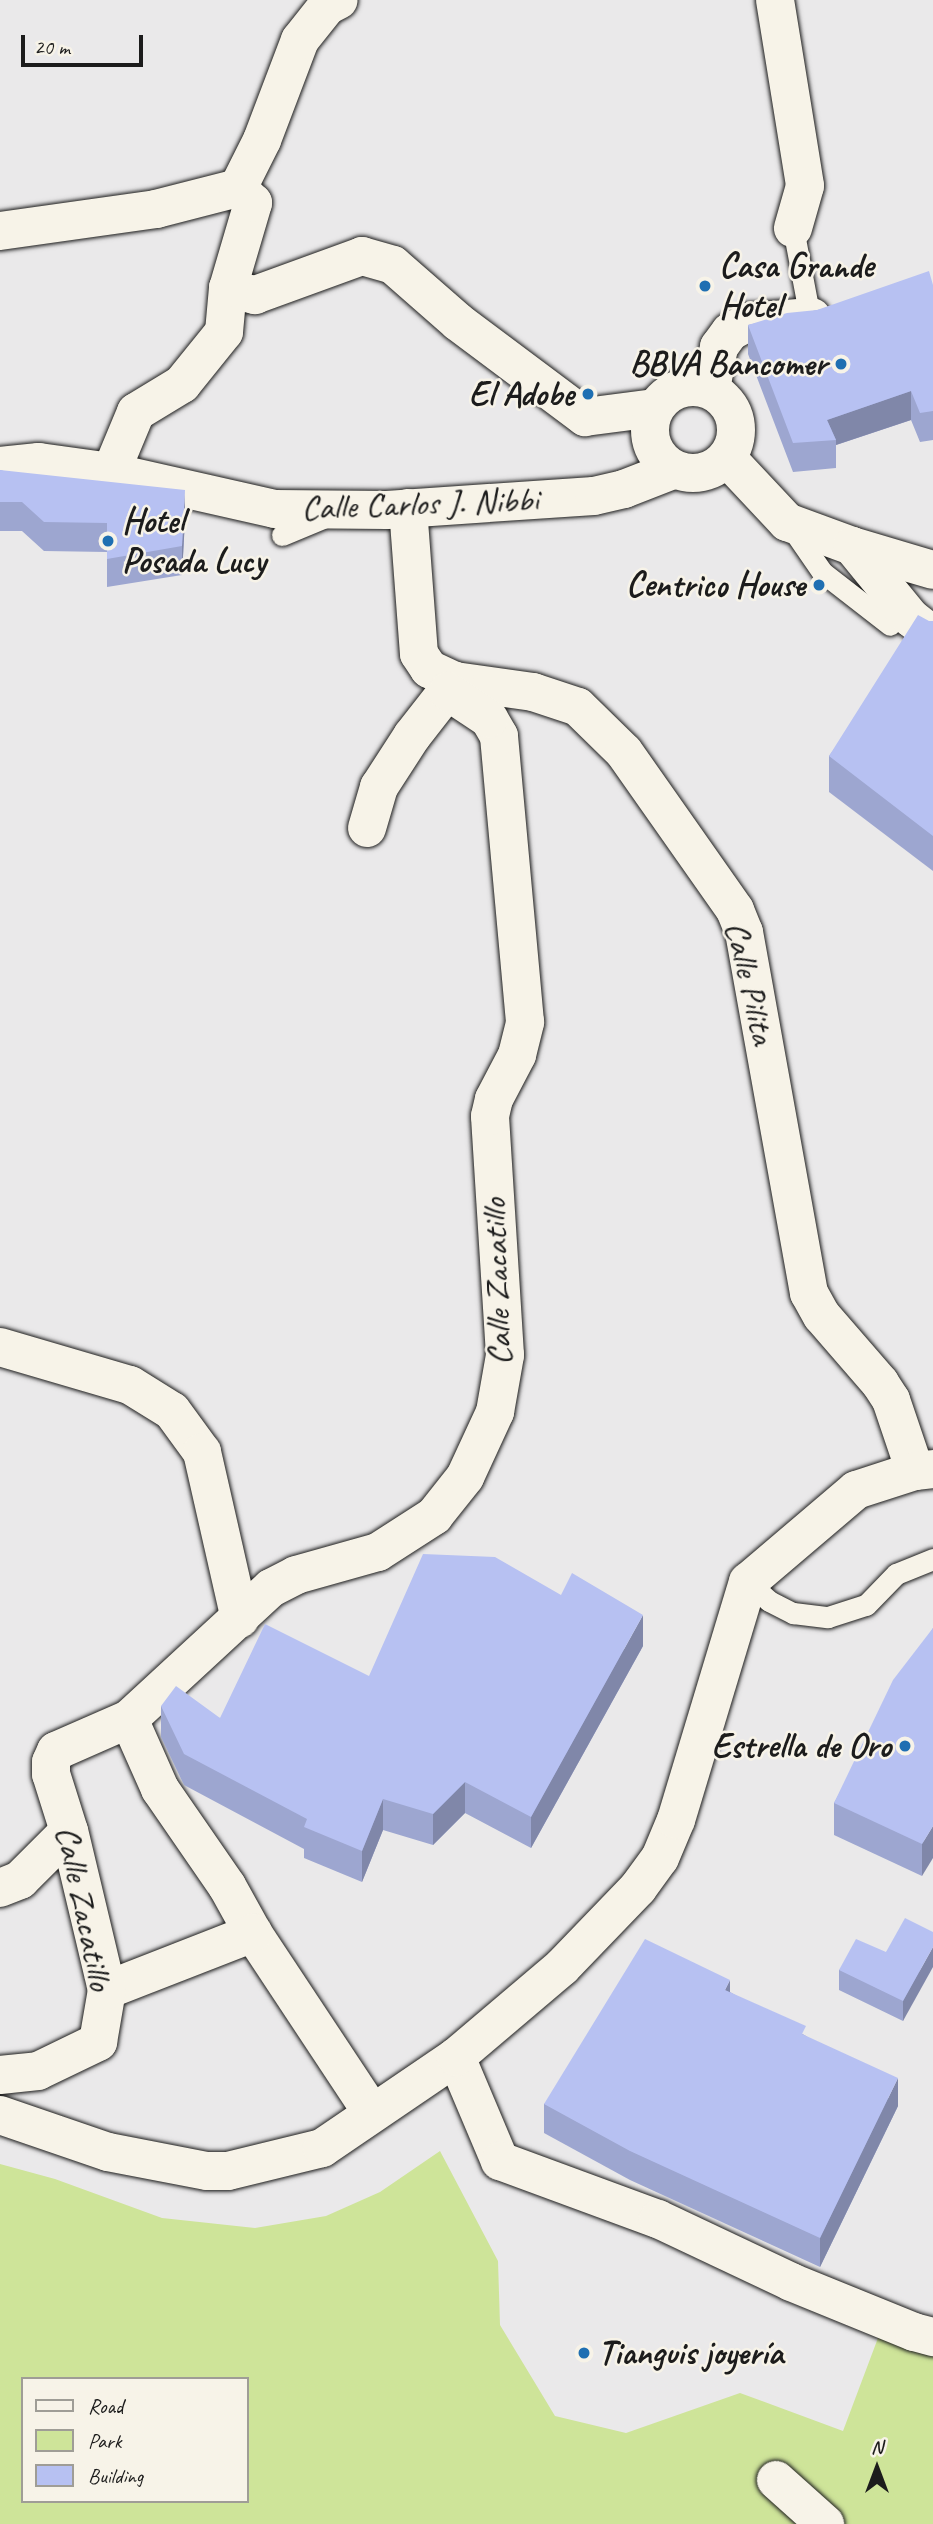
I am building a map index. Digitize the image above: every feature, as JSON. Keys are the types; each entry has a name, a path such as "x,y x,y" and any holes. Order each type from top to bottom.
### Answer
{"street":[{"path":"775,0 806,186 793,228"},
{"path":"0,231 156,209 238,188 262,140 300,40 331,2"},
{"path":"111,472 136,412 182,384 224,332 228,288 253,202 238,188"},
{"path":"228,288 255,295 362,256 393,265 458,322 586,417 654,408"},
{"path":"711,389 719,347 730,332 748,322 810,318 847,305"},
{"path":"695,386 711,389 727,401 736,420 736,440 727,458 711,470 692,474 673,470 650,443 654,408 664,396 678,388 695,386"},
{"path":"727,458 787,522 852,546 933,570"},
{"name":"Calle Carlos J. Nibbi","path":"0,466 39,462 111,472 275,509 344,510 594,496 624,489 673,470"},
{"name":"Calle Pilita","path":"408,508 419,654 429,669 451,686 533,692 578,707 624,752 735,910 744,932 809,1293 822,1316 880,1383 891,1400 924,1470"},
{"path":"852,546 911,618 933,635"},
{"path":"367,828 379,787 451,686"},
{"name":"Calle Zacatillo","path":"0,2075 38,2071 98,2042 107,1990 69,1830 51,1774 51,1762 56,1751 129,1719 271,1588 296,1575 378,1552 434,1516 466,1478 495,1412 505,1355 490,1116 494,1099 517,1055 526,1022 499,736 489,719 451,686"},
{"path":"0,1347 130,1385 172,1410 202,1452 240,1619"},
{"path":"0,2115 108,2152 207,2171 228,2171 322,2148 456,2057 562,1967 638,1888 660,1858 676,1820 748,1582 856,1490 924,1470"},
{"path":"129,1719 160,1789 227,1886 253,1933 372,2113"},
{"path":"7,1875 69,1830"},
{"path":"107,1990 253,1933"},
{"path":"456,2057 500,2161 658,2219 791,2282 914,2332 933,2337"},
{"path":"776,2480 825,2524"}],"lane":[{"path":"793,228 810,318"},
{"path":"282,535 344,510"},
{"path":"787,522 822,572 890,625"},
{"path":"748,1582 769,1601 793,1613 828,1617 866,1605 896,1574 933,1559"}],"green space":[{"path":"440,2151 498,2261 500,2325 555,2416 626,2433 740,2393 843,2431 881,2330 933,2348 933,2524 0,2524 0,2164 55,2179 162,2218 255,2228 326,2216 380,2192"}],"building":[{"path":"929,271 933,285 933,411 920,413 911,391 827,420 836,440 793,443 748,325 787,313 817,310"},
{"path":"0,470 185,490 182,546 107,559 107,523 44,522 22,502 0,502"},
{"path":"918,615 933,621 933,836 829,756"},
{"path":"423,1554 495,1557 561,1595 572,1573 643,1615 531,1817 465,1782 433,1814 383,1799 362,1851 304,1827 307,1819 184,1754 161,1706 176,1686 220,1718 265,1624 369,1676"},
{"path":"933,1628 933,1826 922,1844 834,1803 893,1680"},
{"path":"905,1918 933,1932 933,1947 903,2001 839,1970 856,1939 886,1952"},
{"path":"645,1939 730,1980 725,1990 806,2026 802,2034 898,2078 820,2238 630,2151 544,2104"}],"place":[{"name":"Casa Grande Hotel","path":"705,286"},
{"name":"BBVA Bancomer","path":"841,364"},
{"name":"El Adobe","path":"588,394"},
{"name":"Hotel Posada Lucy","path":"108,541"},
{"name":"Centrico House","path":"819,585"},
{"name":"Estrella de Oro","path":"905,1746"},
{"name":"Tianguis joyería","path":"584,2353"}]}
